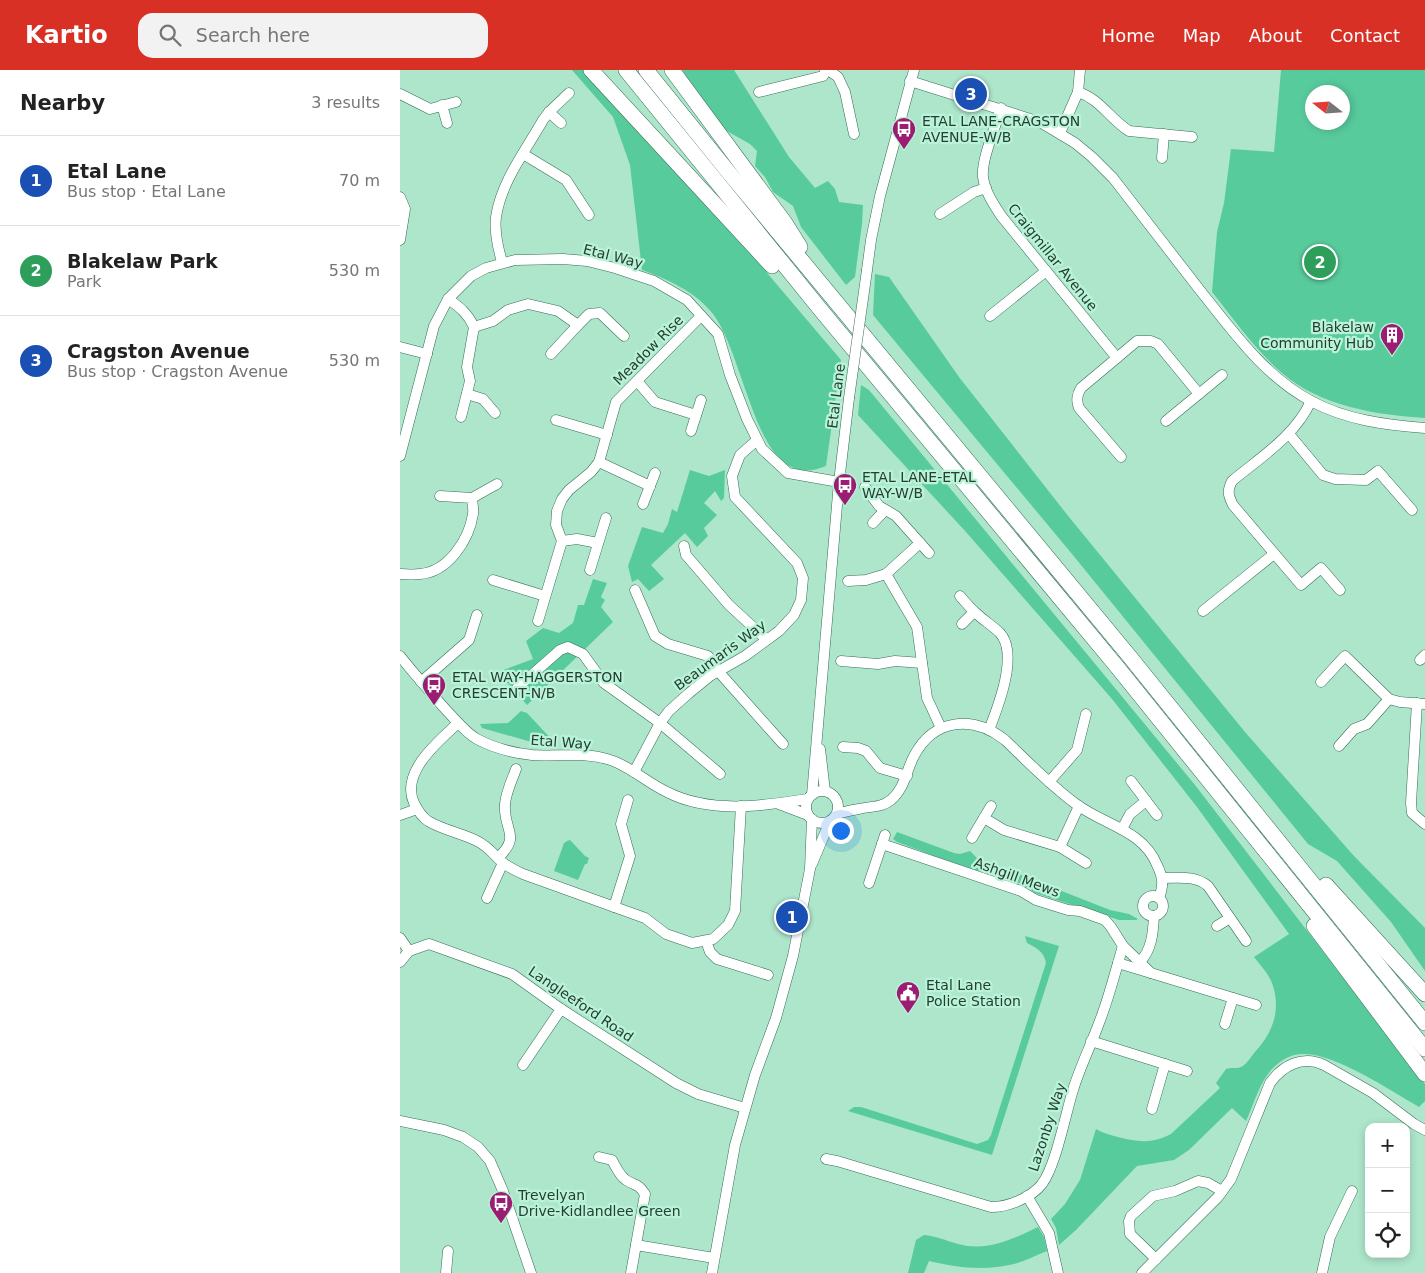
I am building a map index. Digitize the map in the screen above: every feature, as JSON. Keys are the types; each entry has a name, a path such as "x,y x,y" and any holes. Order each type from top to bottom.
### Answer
{"highway":[{"path":"591,70 771,265 820,309"},
{"path":"626,70 820,309 1118,668 1425,1049"},
{"path":"646,70 833,300 1124,650 1425,1023"},
{"path":"672,70 785,223 833,300"},
{"path":"1273,833 1329,887 1425,994"},
{"path":"1264,847 1303,910 1425,1074"}],"street":[{"path":"759,92 823,76 827,70 838,77 844,92 854,134"},
{"name":"Etal Lane","path":"810,797 818,731 839,482 867,270 880,196 914,70"},
{"path":"1060,133 1078,92 1080,70"},
{"path":"910,80 1040,122 1060,133 1092,157 1112,178 1261,363 1273,375 1311,401 1343,414 1378,423 1425,428"},
{"path":"1078,92 1088,95 1099,103 1122,127 1129,131 1192,137"},
{"path":"502,262 496,240 496,218 500,198 523,154 549,112 569,93"},
{"path":"400,94 430,109 456,102"},
{"path":"442,106 447,123"},
{"name":"Craigmillar Avenue","path":"1001,108 984,164 983,178 992,202 1002,217 1118,358"},
{"path":"549,112 561,124"},
{"path":"1162,158 1164,134"},
{"path":"523,154 566,180 589,215"},
{"path":"940,214 974,192 986,188"},
{"path":"400,197 405,209 400,240"},
{"name":"Etal Way","path":"400,456 434,326 448,299 471,276 502,262 529,259 563,259 587,261 615,268 654,281 687,300 718,334 730,375 762,449 788,473 839,482"},
{"path":"990,316 1046,271"},
{"path":"448,299 459,306 469,317 474,328 467,367 470,381 461,417"},
{"path":"474,328 493,322 508,310 528,304 558,311 578,324"},
{"path":"551,354 578,324 590,314 600,312 624,336"},
{"name":"Meadow Rise","path":"599,462 616,402 701,316"},
{"path":"1121,457 1079,408 1077,395 1081,388 1138,341 1151,341 1158,344 1199,394"},
{"path":"400,347 427,354"},
{"path":"1166,421 1222,375"},
{"path":"636,381 654,402 696,415"},
{"path":"467,394 483,399 495,413"},
{"path":"691,431 701,400"},
{"path":"1311,401 1298,424 1289,434 1232,482 1228,488 1228,495 1233,505 1301,585 1321,568 1340,590"},
{"path":"556,420 606,435"},
{"path":"1289,434 1323,474 1335,479 1366,480 1378,471 1412,510"},
{"name":"Beaumaris Way","path":"634,772 660,723 669,711 718,671 745,656 779,630 794,615 801,600 803,578 797,563 735,497 732,476 740,455 757,440"},
{"path":"538,621 562,541 556,525 557,511 562,499 569,490 591,472 599,462 650,486"},
{"path":"643,504 655,473"},
{"path":"440,496 472,498 497,484"},
{"path":"866,487 874,500 885,510 896,516 929,552"},
{"path":"400,574 421,574 437,569 454,555 466,537 473,512 472,498"},
{"path":"873,522 885,510"},
{"path":"590,570 606,518"},
{"path":"562,541 577,539 598,543"},
{"path":"848,582 866,580 886,574 920,543"},
{"path":"684,546 686,555 729,605 766,639"},
{"path":"1203,611 1274,554"},
{"path":"886,574 917,627 927,698 941,728"},
{"path":"493,580 545,596"},
{"path":"635,590 656,636 668,644 708,656 718,671 783,744"},
{"path":"960,596 974,612 1000,634 1007,645 1007,667 1003,688 997,711 989,730"},
{"path":"962,624 974,612"},
{"path":"421,682 469,640 477,615"},
{"path":"517,688 560,650 568,647 583,654 604,683 660,723 720,774"},
{"name":"Etal Way","path":"400,656 458,723 475,738 496,748 532,755 573,754 608,759 634,772 666,792 688,801 716,806 778,804 810,797"},
{"path":"1321,682 1345,656 1390,699 1421,704 1411,803 1412,813 1425,824"},
{"path":"841,661 878,664 895,661 922,662"},
{"path":"1339,746 1354,729 1367,724 1390,699"},
{"path":"1049,782 1077,750 1086,714"},
{"path":"458,723 420,760 413,772 410,786 411,798 426,819 440,828 476,840 485,845 501,861 538,881 645,918 666,934 692,943 712,939 728,925 736,911 741,806"},
{"path":"810,817 820,823 862,808 877,807 885,804 898,793 907,776 914,756 932,735 941,728 968,723 989,730 1004,740 1049,782 1079,806 1122,829 1149,848 1154,855 1163,878 1159,898"},
{"name":"Etal Lane","path":"818,731 825,791"},
{"path":"844,747 858,748 866,751 880,768 907,776"},
{"path":"487,898 501,867 501,861 512,840 505,814 506,801 516,769"},
{"path":"1131,780 1157,815"},
{"path":"712,1273 730,1171 745,1108 786,985 793,956 810,870 810,817 806,807 810,797 818,792 825,791 832,794 837,800 838,807 810,870"},
{"path":"614,906 630,856 621,824 628,800"},
{"path":"837,800 862,808"},
{"path":"1122,829 1130,814 1146,801"},
{"name":"Etal Way","path":"778,804 810,817"},
{"path":"972,838 991,806"},
{"path":"1060,847 1079,806"},
{"path":"400,815 417,808"},
{"path":"984,818 1004,830 1060,847 1086,863"},
{"name":"Ashgill Mews","path":"869,883 884,840 1021,891 1036,900 1068,910 1080,911 1105,920 1123,946 1151,973"},
{"path":"1163,878 1191,878 1203,882 1208,886 1246,941"},
{"path":"1140,962 1147,955 1152,939 1154,916 1162,910 1163,903 1159,898 1151,896 1145,900 1144,907 1147,914 1154,916"},
{"path":"1217,926 1230,918"},
{"path":"400,938 409,951 400,962"},
{"path":"706,940 710,952 717,959 768,975"},
{"name":"Langleeford Road","path":"409,951 429,944 512,974 561,1009 676,1083 698,1094 745,1108"},
{"name":"Lazonby Way","path":"826,1159 991,1207 1011,1204 1028,1196 1040,1186 1052,1165 1074,1088 1100,1022 1123,946"},
{"name":"Ashgill Mews","path":"1118,963 1256,1005"},
{"path":"1224,1024 1233,998"},
{"path":"523,1065 561,1009"},
{"path":"1091,1041 1186,1071"},
{"path":"1142,1273 1210,1206 1222,1191 1237,1166 1270,1083 1280,1070 1292,1064 1311,1061 1324,1065 1372,1093 1425,1130"},
{"path":"1152,1109 1165,1064"},
{"path":"400,1121 444,1130 463,1137 478,1147 490,1161 503,1191 531,1273"},
{"path":"599,1157 612,1160 618,1172 626,1180 640,1186 645,1194 631,1273"},
{"path":"1156,1258 1130,1234 1129,1221 1131,1216 1153,1196 1175,1191 1198,1181 1208,1183 1222,1191"},
{"path":"1322,1273 1330,1237 1352,1191"},
{"path":"1028,1196 1049,1232 1058,1273"},
{"path":"636,1245 714,1258"},
{"path":"446,1273 448,1251"}],"green space":[{"path":"572,70 585,70 740,241 841,360 826,466 812,470 799,470 789,466 777,455 756,419 723,330 713,314 690,293 671,282 642,270 630,165 613,117"},
{"path":"682,70 734,70 789,157 815,188 828,181 835,189 839,202 863,205 855,277 846,285 801,227 793,206 773,192 765,177 755,166 757,151 750,144 725,130"},
{"path":"1281,70 1425,70 1425,418 1349,407 1313,394 1272,364 1245,334 1212,292 1217,232 1224,203 1231,149 1274,152"},
{"path":"875,274 889,277 959,377 1069,517 1245,732 1354,856 1425,928 1425,971 1391,922 1337,861 1308,844 1072,554 873,315"},
{"path":"861,385 869,390 1195,785 1425,1084 1425,1101 1419,1107 1363,1074 1332,1060 1305,1054 1288,1057 1269,1072 1261,1085 1246,1121 1232,1108 1189,1150 1174,1160 1137,1166 1076,1230 1059,1245 1056,1228 1051,1219 1065,1204 1080,1180 1096,1129 1125,1139 1139,1141 1151,1141 1171,1134 1220,1088 1216,1083 1226,1069 1243,1066 1266,1038 1275,1014 1275,996 1272,982 1254,957 1289,934 1197,807 1112,699 966,532 858,415"},
{"path":"690,470 709,476 725,470 724,498 721,501 715,491 704,503 717,515 704,528 708,536 697,547 685,533 651,565 664,579 649,591 638,579 632,582 628,566 642,527 663,533 668,524 672,509 677,512"},
{"path":"593,579 607,583 601,597 605,600 601,607 613,622 527,705 498,672 533,659 526,641 543,628 559,633 573,623 578,605 584,605"},
{"path":"521,711 527,713 555,743 542,745 482,728 480,724 508,723"},
{"path":"897,832 954,853 960,854 970,851 979,863 1016,873 1110,910 1129,914 1138,919 1119,920 1035,893 1015,881 968,868 897,842 893,839"},
{"path":"570,840 589,858 578,880 554,871 564,843"},
{"path":"1025,936 1059,946 992,1155 848,1111 854,1107 861,1107 977,1144 988,1140 1046,963 1041,953 1027,943"},
{"path":"1038,1227 1044,1237 1047,1251 1014,1264 982,1268 961,1267 929,1261 924,1273 908,1273 916,1240 924,1235 958,1244 979,1246 1000,1243"}],"place":[{"name":"Cragston Avenue","path":"971,94"},
{"name":"ETAL LANE-CRAGSTON AVENUE-W/B","path":"904,150"},
{"name":"Blakelaw Park","path":"1320,262"},
{"name":"Blakelaw Community Hub","path":"1392,356"},
{"name":"ETAL LANE-ETAL WAY-W/B","path":"845,506"},
{"name":"ETAL WAY-HAGGERSTON CRESCENT-N/B","path":"434,706"},
{"name":"Etal Lane","path":"792,917"},
{"name":"Etal Lane Police Station","path":"908,1014"},
{"name":"Trevelyan Drive-Kidlandlee Green","path":"501,1224"}]}
